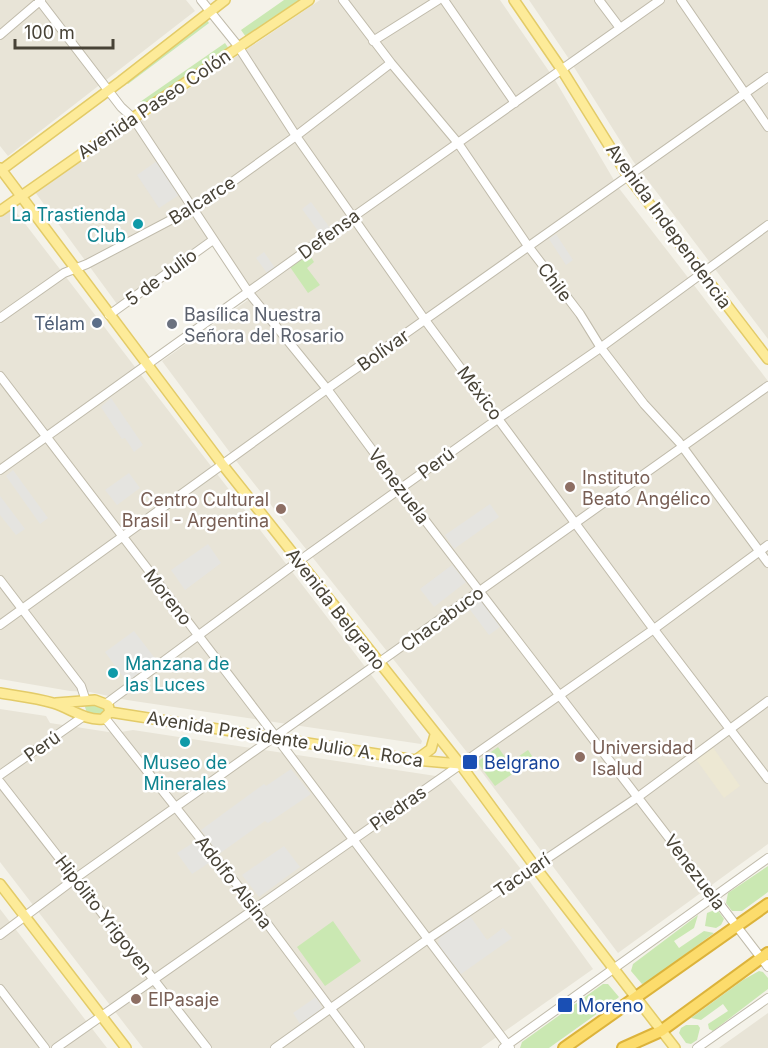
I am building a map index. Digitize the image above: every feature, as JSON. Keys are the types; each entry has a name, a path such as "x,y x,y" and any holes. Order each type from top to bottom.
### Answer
{"highway":[{"path":"564,1048 768,904"},
{"path":"623,1048 661,1031 764,955"}],"main road":[{"name":"Avenida Paseo Colón","path":"1,170 225,0"},
{"name":"Avenida Paseo Colón","path":"0,211 238,46 309,0"},
{"name":"Avenida Independencia","path":"514,0 562,70 628,176 768,359"},
{"name":"Avenida Belgrano","path":"1,170 222,464 460,764 675,1048"},
{"name":"Avenida Presidente Julio A. Roca","path":"0,693 54,703 96,719 107,711 416,760 460,764"},
{"name":"Avenida Presidente Julio A. Roca","path":"54,703 100,700 107,711"},
{"path":"84,716 81,707 86,701"},
{"path":"416,760 431,749 435,735"},
{"path":"0,885 126,1048"}],"street":[{"path":"0,34 40,0"},
{"name":"Venezuela","path":"40,0 121,107 133,118 249,293 327,389 400,489 736,926 764,955 768,967"},
{"name":"México","path":"201,0 238,46 296,136 425,320 768,779"},
{"name":"Chile","path":"343,0 391,63 458,143 528,246 580,314 601,348 644,404 683,447 768,563"},
{"path":"374,41 438,0"},
{"path":"444,0 515,103"},
{"path":"599,0 620,28"},
{"name":"Defensa","path":"0,471 660,0"},
{"path":"681,0 768,127"},
{"name":"Balcarce","path":"0,318 64,273 203,203 296,136 391,63"},
{"name":"Bolívar","path":"0,625 327,389 768,77"},
{"name":"Perú","path":"107,711 197,636 299,561 601,348 768,225"},
{"name":"5 de Julio","path":"109,315 213,240"},
{"name":"Moreno","path":"0,376 276,737 506,1047"},
{"name":"Chacabuco","path":"0,935 768,386"},
{"name":"Piedras","path":"56,1048 654,629 768,545"},
{"path":"0,580 81,686 86,701"},
{"name":"Tacuarí","path":"275,1048 428,939 638,797 768,701"},
{"name":"Adolfo Alsina","path":"107,711 360,1048"},
{"name":"Perú","path":"0,775 84,716"},
{"name":"Hipólito Yrigoyen","path":"0,782 207,1048"},
{"path":"506,1047 768,858"},
{"path":"0,988 45,1048"},
{"path":"697,1048 768,998"}],"shaded area":[{"path":"0,0 186,0 195,11 8,156 0,146"},
{"path":"320,0 500,0 555,80 618,187 768,381 768,844 618,953 466,751 237,462 162,361 255,295 213,234 117,304 35,192"},
{"path":"529,0 768,0 768,339 633,161"},
{"path":"157,161 179,195 159,208 137,175"},
{"path":"311,202 330,228 321,235 302,209"},
{"path":"13,208 422,741 421,744 0,679 0,217"},
{"path":"556,234 573,260 566,265 549,239"},
{"path":"264,252 275,268 267,273 256,258"},
{"path":"111,398 143,445 134,452 125,438 122,439 101,407"},
{"path":"13,470 48,518 40,524 6,476"},
{"path":"129,473 140,488 117,505 105,490"},
{"path":"0,496 25,529 16,535 0,515"},
{"path":"490,504 499,517 454,549 445,535"},
{"path":"208,544 221,563 185,590 171,570"},
{"path":"452,565 466,582 434,607 420,589"},
{"path":"480,599 500,627 489,635 468,607"},
{"path":"134,631 157,661 127,682 105,652"},
{"path":"0,709 46,716 50,723 115,733 133,730 449,778 520,868 593,969 481,1048 143,1048 0,862"},
{"path":"712,746 740,786 724,798 695,758"},
{"path":"291,769 311,794 268,823 265,821 219,854 201,830 264,784 266,786"},
{"path":"196,841 212,861 192,874 177,853"},
{"path":"284,846 300,867 259,897 242,875"},
{"path":"0,909 107,1048 0,1048"},
{"path":"470,916 487,940 503,928 512,938 461,974 438,945 439,938"},
{"path":"316,997 322,1007 321,1011 300,1024 293,1013"},
{"path":"768,1013 768,1048 719,1048"}],"green space":[{"path":"284,0 300,0 246,37 241,30"},
{"path":"206,19 209,23 128,84 125,81"},
{"path":"225,43 229,49 143,106 140,102"},
{"path":"309,254 314,262 307,268 320,285 308,293 290,267"},
{"path":"87,703 106,705 104,716 87,713 85,707"},
{"path":"498,747 509,763 528,750 534,759 495,786 477,762"},
{"path":"768,866 768,892 742,911 732,911 726,903 728,893"},
{"path":"717,909 724,919 721,925 716,928 705,926 707,913"},
{"path":"698,915 694,928 674,941 679,948 704,931 714,933 648,982 642,984 631,971 633,964"},
{"path":"333,921 361,961 325,986 297,947"},
{"path":"759,971 768,978 768,989 713,1031 709,1029 708,1024 728,1011 723,1004 701,1020 691,1018 743,980"},
{"path":"603,984 608,984 619,997 549,1048 520,1048 522,1042"},
{"path":"686,1025 698,1025 700,1028 697,1040 691,1044 686,1043 679,1033"}],"place":[{"name":"La Trastienda Club","path":"138,224"},
{"name":"Télam","path":"97,323"},
{"name":"Basílica Nuestra Señora del Rosario","path":"172,324"},
{"name":"Instituto Beato Angélico","path":"570,487"},
{"name":"Centro Cultural Brasil - Argentina","path":"281,509"},
{"name":"Manzana de las Luces","path":"113,673"},
{"name":"Museo de Minerales","path":"185,742"},
{"name":"Universidad Isalud","path":"580,757"},
{"name":"Belgrano","path":"470,762"},
{"name":"ElPasaje","path":"136,999"},
{"name":"Moreno","path":"565,1005"}]}
